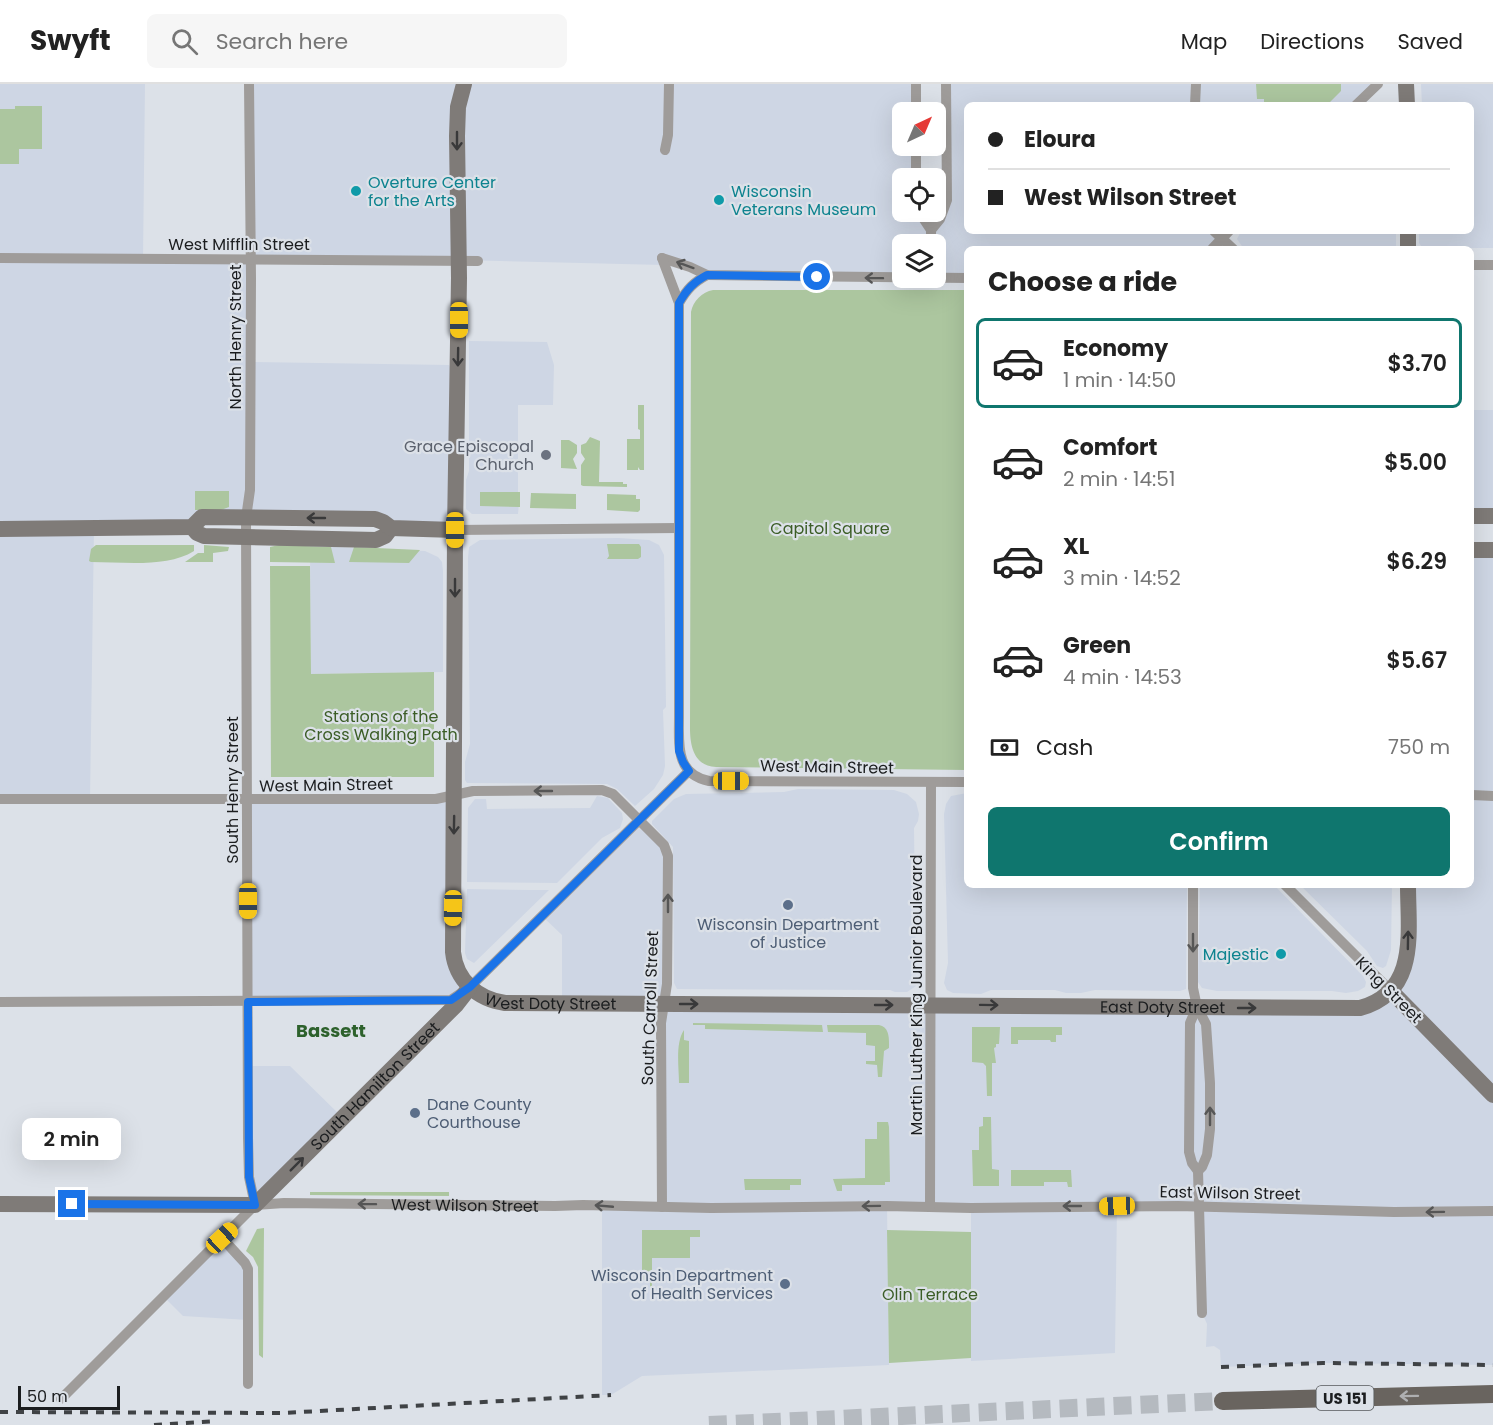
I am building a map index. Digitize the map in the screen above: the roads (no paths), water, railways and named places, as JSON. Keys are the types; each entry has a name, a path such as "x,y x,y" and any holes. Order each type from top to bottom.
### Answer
{"main road":[{"name":"US 151","path":"1223,1401 1493,1394"}],"street":[{"name":"North Henry Street","path":"246,518 250,490 249,84"},
{"path":"465,84 459,99 457,118 459,260 453,952 457,970 470,987"},
{"path":"665,150 668,135 669,84"},
{"path":"916,84 916,102"},
{"path":"931,230 940,219 947,200 946,84"},
{"path":"1195,102 1196,84"},
{"path":"1359,102 1377,84"},
{"path":"1406,84 1407,102"},
{"path":"926,222 931,234"},
{"name":"West Mifflin Street","path":"0,258 478,261"},
{"path":"689,771 679,751 679,303 662,258 707,275 892,277"},
{"path":"1474,265 1493,265"},
{"path":"679,303 695,282 707,275"},
{"path":"946,278 964,278"},
{"path":"1474,516 1493,516"},
{"path":"0,529 192,527 202,517 375,519 391,528 455,530 679,528"},
{"name":"South Henry Street","path":"246,518 249,1177 255,1205"},
{"path":"192,527 204,536 376,540 385,536 391,528"},
{"path":"1474,550 1493,550"},
{"name":"West Main Street","path":"689,771 698,778 709,781 964,782"},
{"name":"South Hamilton Street","path":"61,1399 456,1005 470,987 689,771"},
{"name":"Martin Luther King Junior Boulevard","path":"930,1207 931,783"},
{"name":"West Main Street","path":"0,800 436,799 473,791 606,791 616,796 639,820"},
{"path":"1474,795 1493,796"},
{"name":"South Carroll Street","path":"639,820 664,845 668,856 667,984 661,1023 662,1208"},
{"path":"1193,888 1193,988 1197,1007 1206,1024 1210,1099 1207,1155 1198,1171"},
{"name":"King Street","path":"1288,888 1493,1095"},
{"path":"1389,990 1401,976 1408,953 1408,888"},
{"name":"West Doty Street","path":"0,1002 451,1000 470,987 481,996 505,1003 930,1005"},
{"name":"East Doty Street","path":"930,1005 1360,1008 1376,1002 1389,990"},
{"path":"1197,1007 1190,1023 1189,1152 1192,1163 1198,1171 1202,1313"},
{"name":"West Wilson Street","path":"0,1204 255,1205 284,1203 583,1205 662,1208 930,1207"},
{"name":"East Wilson Street","path":"930,1207 1199,1207 1394,1212 1493,1211"},
{"path":"222,1238 248,1269 248,1384"}],"tunnel":[{"path":"709,1425 1223,1401"}],"railway":[{"path":"1221,1367 1323,1363 1493,1365"},
{"path":"0,1412 283,1413 611,1395"},
{"path":"154,1425 217,1421"}],"place":[{"name":"Overture Center for the Arts","path":"356,191"},
{"name":"Wisconsin Veterans Museum","path":"719,200"},
{"name":"Grace Episcopal Church","path":"546,455"},
{"name":"Wisconsin Department of Justice","path":"788,905"},
{"name":"Majestic","path":"1281,954"},
{"name":"Dane County Courthouse","path":"415,1113"},
{"name":"Wisconsin Department of Health Services","path":"785,1284"}],"district":[{"name":"Bassett","path":"331,1030"}],"park label":[{"name":"Capitol Square","path":"830,528"},
{"name":"Stations of the Cross Walking Path","path":"381,725"},
{"name":"Olin Terrace","path":"930,1294"}]}
